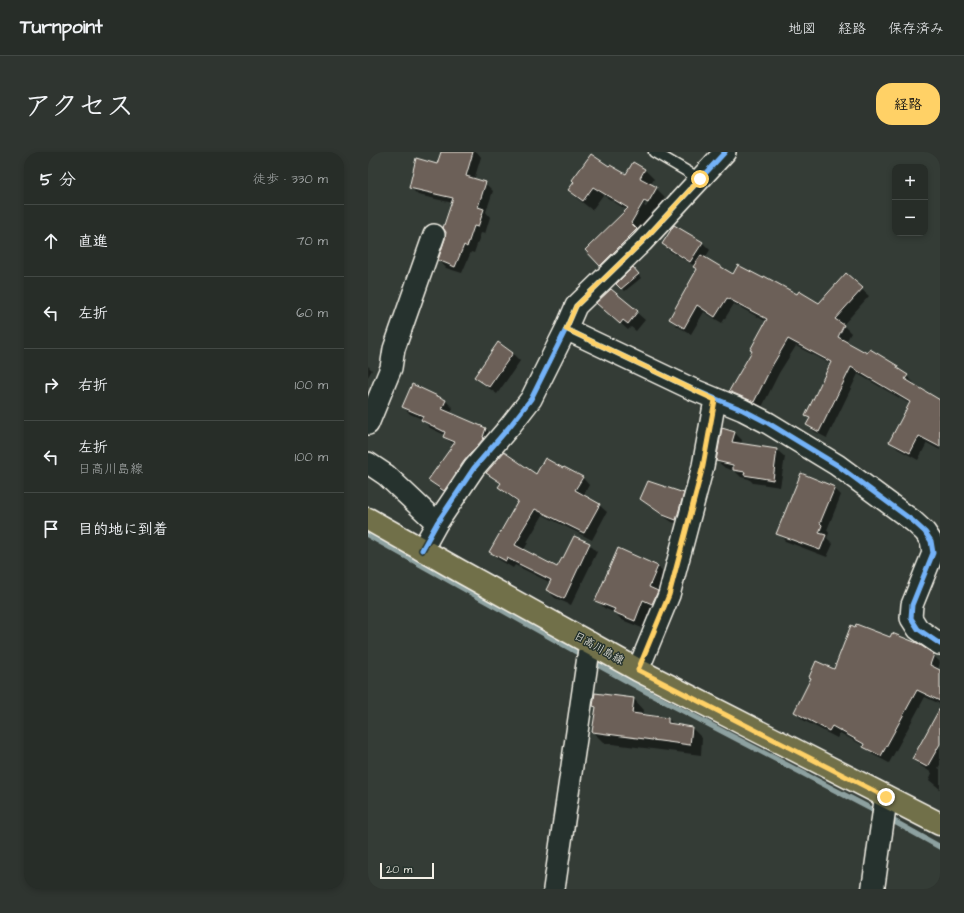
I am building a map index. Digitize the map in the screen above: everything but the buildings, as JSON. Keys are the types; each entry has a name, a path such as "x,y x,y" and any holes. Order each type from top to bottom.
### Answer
{"main road":[{"name":"日高川島線","path":"368,519 638,670 940,824"}],"street":[{"path":"422,550 437,523 474,468 531,399 576,306 642,242 725,152"},
{"path":"368,424 391,368 394,349 434,235"},
{"path":"566,329 715,400 743,410 818,452 912,521 925,532 931,541 933,553 912,605 911,618 918,629 940,644"},
{"path":"638,670 669,595 703,466 715,400"},
{"path":"368,463 386,475 437,523"},
{"path":"554,889 590,643"},
{"path":"873,889 886,797"}],"lane":[{"path":"654,152 700,179"}],"waterway":[{"path":"368,535 584,656"},
{"path":"591,661 647,692 879,813"},
{"path":"888,818 940,847"}],"cycle path":[{"path":"422,550 437,523 474,468 531,399 576,306 642,242 725,152"},
{"path":"566,329 692,389 743,410 768,423 837,465 913,521 925,532 931,541 933,553 912,605 911,618 918,629 940,644"}],"route":[{"path":"700,179 642,242 576,306 566,329 715,400 703,466 669,595 638,670 886,797"}]}
